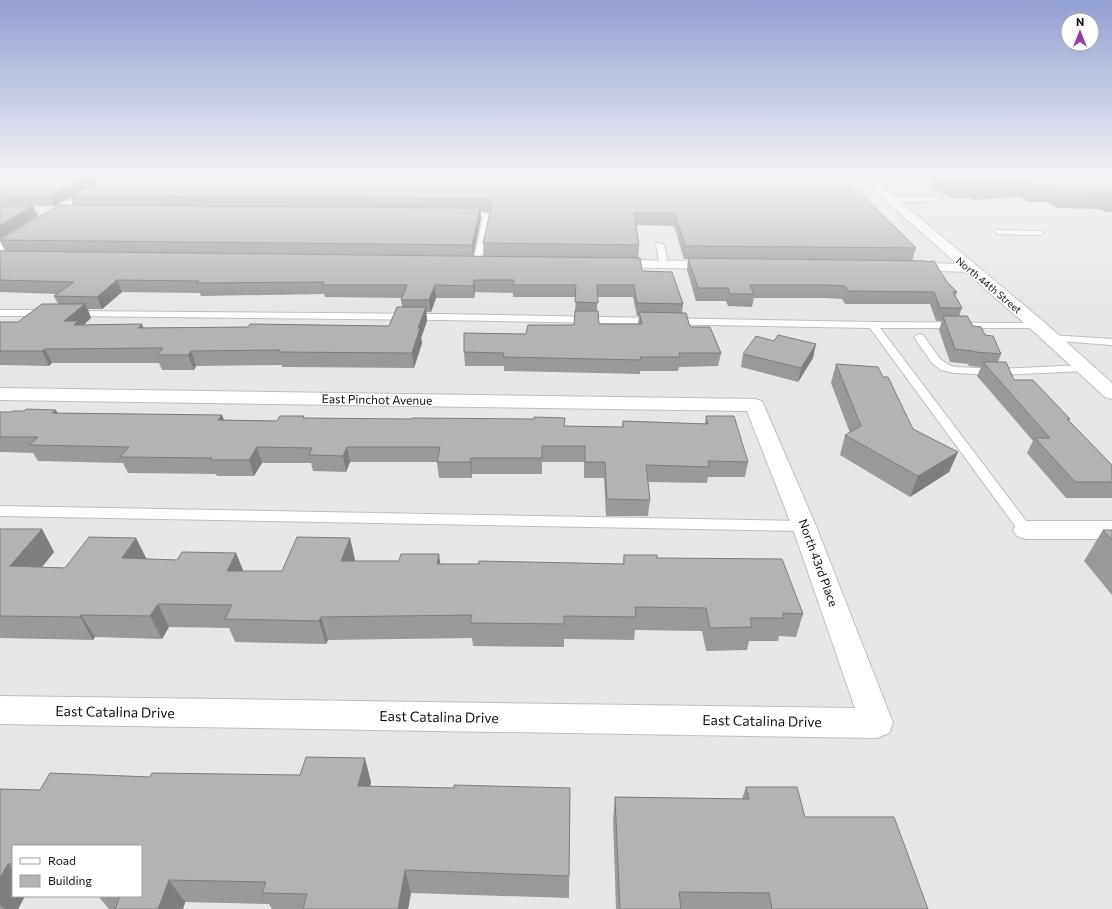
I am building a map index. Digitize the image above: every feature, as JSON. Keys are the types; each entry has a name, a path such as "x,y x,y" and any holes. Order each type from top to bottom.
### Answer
{"street":[{"path":"3,254 47,220"},
{"name":"North 44th Street","path":"913,220 1038,326 1112,393"},
{"path":"461,263 493,263"},
{"path":"594,264 733,266"},
{"path":"897,267 968,268"},
{"name":"East Pinchot Avenue","path":"0,394 755,405"},
{"name":"North 43rd Place","path":"755,405 804,526 877,723"},
{"path":"1026,530 1112,530"},
{"name":"East Catalina Drive","path":"0,710 877,723"}],"lane":[{"path":"477,263 486,220"},
{"path":"999,232 1040,233"},
{"path":"660,245 664,265"},
{"path":"0,313 457,317 873,325 1038,326"},
{"path":"873,325 1026,530"},
{"path":"919,337 936,361 945,368 955,370 998,372 1084,368"},
{"path":"1051,338 1112,342"},
{"path":"0,511 804,526"}],"building":[{"path":"0,220 8,220 0,225"},
{"path":"33,220 477,220 472,245 0,240"},
{"path":"488,220 635,220 639,245 483,243"},
{"path":"677,220 888,220 916,248 685,246"},
{"path":"0,251 640,258 642,271 672,272 683,304 637,303 634,285 597,285 598,303 575,302 576,285 513,285 514,280 474,280 473,286 435,285 429,300 401,300 407,285 322,285 324,282 197,283 199,281 117,280 97,297 54,296 74,282 0,280"},
{"path":"688,258 934,261 947,282 957,292 953,292 962,308 940,308 934,292 848,291 845,286 750,285 754,294 730,294 728,288 698,288"},
{"path":"42,304 85,304 64,321 78,321 74,325 142,324 138,328 248,327 250,324 389,326 397,307 426,307 418,328 420,328 412,353 278,352 280,350 191,351 188,355 157,355 163,348 0,351 0,322 18,322"},
{"path":"575,311 598,311 599,324 642,324 639,312 686,313 690,327 710,327 721,353 679,353 680,357 640,357 641,360 503,357 504,353 464,352 464,333 526,334 528,325 574,325"},
{"path":"943,316 967,316 973,326 981,327 985,335 993,336 1001,354 955,349"},
{"path":"778,335 816,344 801,368 743,354 756,336 774,341"},
{"path":"983,362 1006,362 1014,380 1033,380 1070,419 1067,419 1112,465 1112,482 1075,482 1035,438 1050,438"},
{"path":"836,364 878,367 883,377 888,377 913,429 958,452 918,476 845,435 861,426"},
{"path":"26,409 56,410 52,413 222,415 218,420 277,421 280,416 304,416 303,418 412,419 534,419 534,417 565,418 564,426 623,427 623,421 708,424 706,416 734,416 748,462 708,461 709,467 646,465 650,500 607,499 605,462 585,462 585,446 542,446 542,458 471,458 470,462 437,462 440,447 347,447 343,456 309,455 312,448 257,447 249,460 120,457 129,447 29,445 38,437 0,437 0,412 24,411"},
{"path":"0,529 42,529 10,566 65,568 89,537 136,538 122,558 177,560 182,552 236,553 227,571 282,571 297,537 350,538 341,561 399,561 401,554 439,554 437,564 479,564 479,561 624,564 624,555 657,555 657,558 782,559 803,614 783,613 784,618 750,618 752,627 710,628 706,608 635,607 636,617 564,616 564,624 470,623 472,615 321,617 319,621 225,619 232,605 158,604 150,616 0,616"},
{"path":"1103,530 1112,530 1112,540"},
{"path":"306,757 365,758 358,786 454,788 454,785 570,788 569,876 405,870 398,909 303,909 307,894 262,893 266,882 169,880 158,909 115,909 120,897 142,897 142,845 12,845 12,864 8,864 0,878 0,789 40,790 50,773 150,777 152,773 300,775"},
{"path":"746,787 797,787 805,817 894,817 928,909 772,909 769,893 679,892 681,909 620,909 615,797 749,799"}]}
